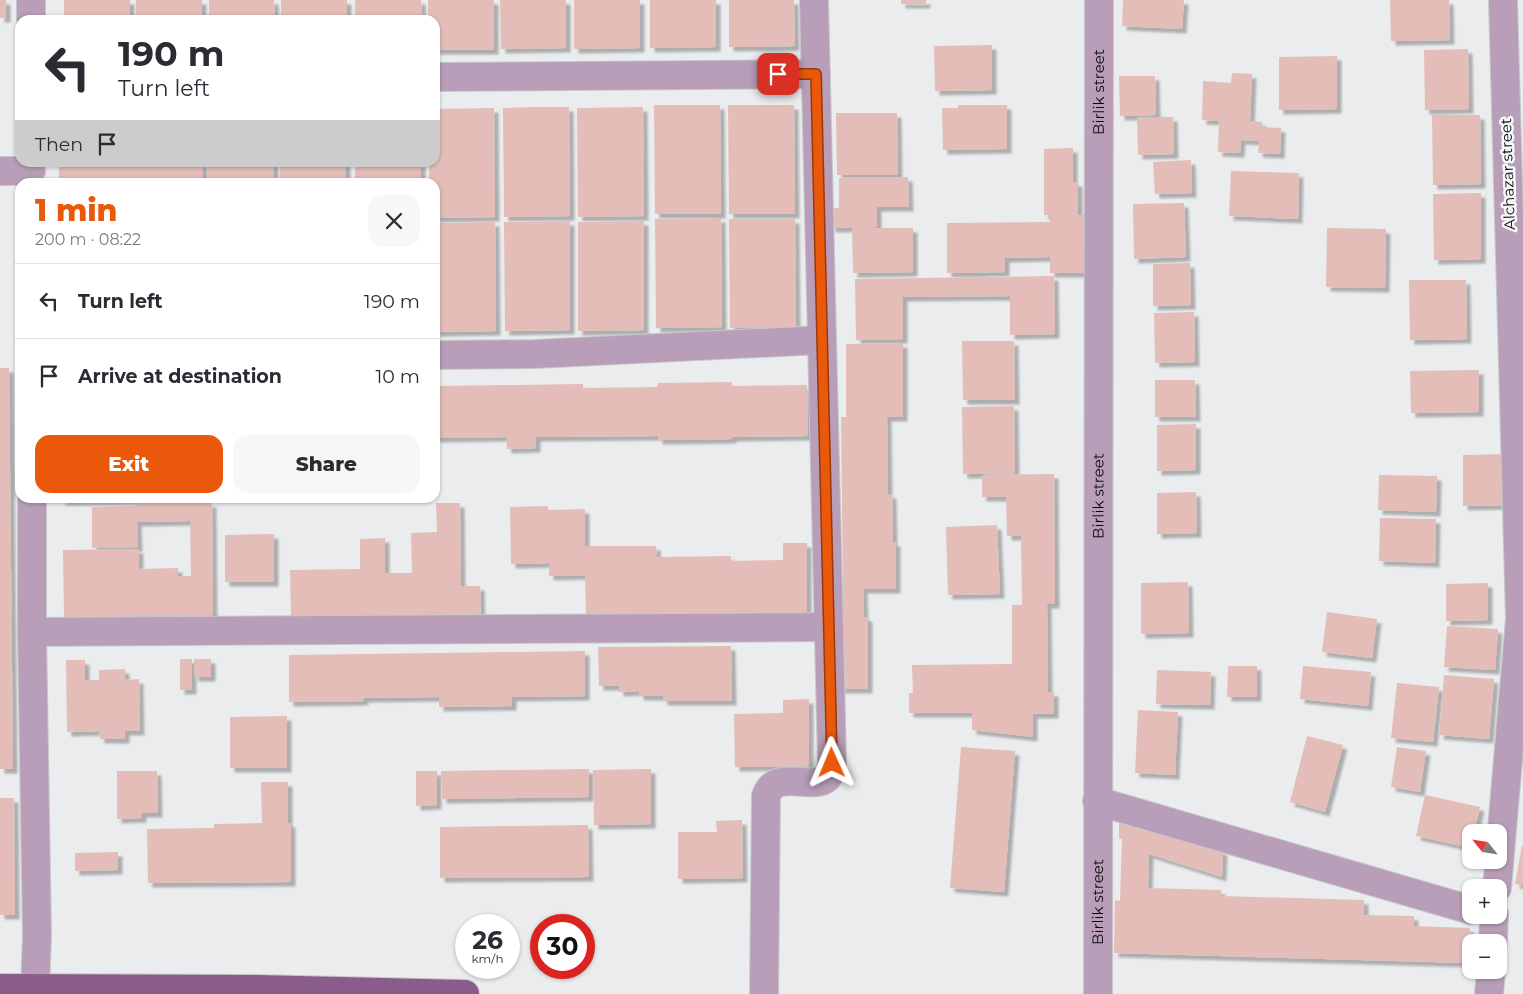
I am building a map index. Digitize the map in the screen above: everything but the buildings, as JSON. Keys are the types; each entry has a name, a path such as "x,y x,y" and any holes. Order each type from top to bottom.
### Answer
{"main road":[{"path":"0,988 464,994"}],"street":[{"path":"31,0 31,15"},
{"path":"764,994 766,796 768,789 774,784 782,782 819,781 826,779 830,773 832,763 814,0"},
{"name":"Birlik street","path":"1098,994 1099,0"},
{"name":"Alchazar street","path":"1498,879 1520,619 1503,0"},
{"path":"440,77 816,74"},
{"path":"0,172 32,172"},
{"path":"440,355 545,353 822,340"},
{"path":"32,503 37,936 35,988"},
{"path":"32,632 829,627"},
{"path":"1097,800 1462,912"},
{"path":"1490,994 1491,979"}],"route":[{"path":"778,74 816,74 832,763"}]}
